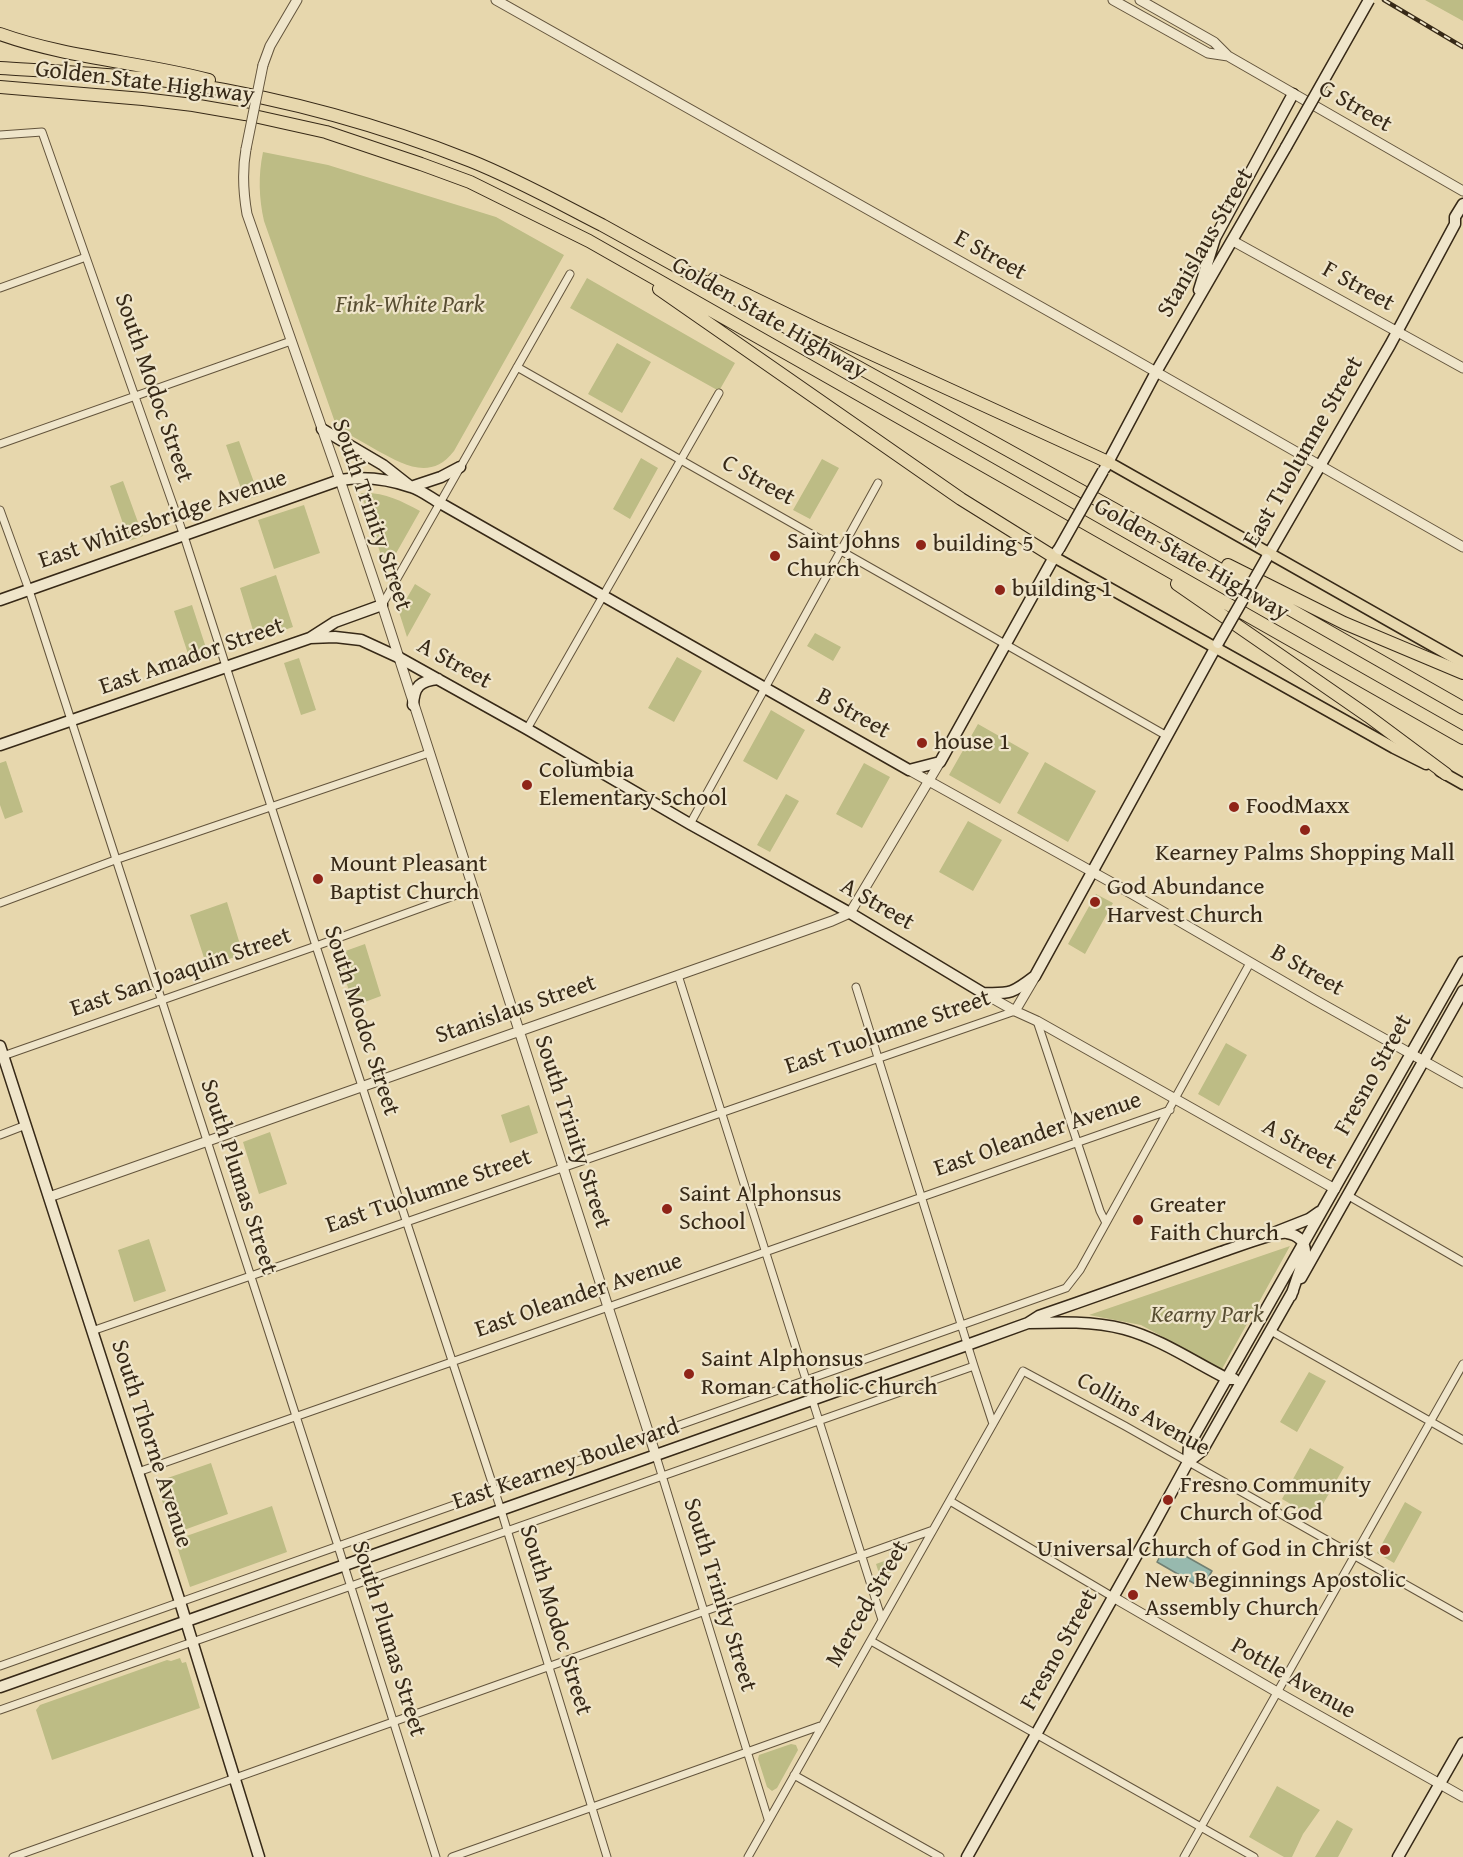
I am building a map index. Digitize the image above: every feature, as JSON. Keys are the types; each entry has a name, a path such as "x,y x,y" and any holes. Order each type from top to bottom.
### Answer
{"highway":[{"path":"0,34 65,52 186,74 313,109"},
{"name":"Golden State Highway","path":"0,68 192,84 313,109 400,135 472,162 602,225 1114,508 1463,708"},
{"name":"Golden State Highway","path":"0,89 77,93 193,105 245,114 326,132 470,183 589,241 1463,738"},
{"path":"602,225 1105,467"},
{"path":"589,241 922,472 1002,525 1056,553"},
{"path":"1114,508 1344,623 1463,673"},
{"path":"1106,536 1368,716 1446,774"}],"main road":[{"name":"Stanislaus Street","path":"940,762 1156,372 1369,0"},
{"path":"1194,306 1215,238 1293,94"},
{"name":"East Tuolumne Street","path":"1035,976 1217,645 1397,331 1460,215"},
{"path":"322,429 383,465 411,487 441,477 460,467"},
{"path":"1105,467 1463,663"},
{"name":"B Street","path":"340,480 367,478 411,487 604,594 765,689 909,770"},
{"name":"East Whitesbridge Avenue","path":"0,600 340,480"},
{"path":"1056,553 1394,748 1463,784"},
{"path":"310,638 335,622 382,605"},
{"name":"East Amador Street","path":"0,745 310,638 335,637 361,640 398,657"},
{"name":"A Street","path":"398,657 849,913 983,993"},
{"path":"413,705 414,694 420,684 438,679"},
{"path":"909,770 940,762"},
{"name":"Fresno Street","path":"1188,1462 1189,1445 1228,1380 1463,962"},
{"path":"983,993 1006,994 1015,991 1035,976"},
{"name":"Fresno Street","path":"967,1857 1188,1462 1202,1451 1247,1375 1463,991"},
{"name":"South Thorne Avenue","path":"2,1051 180,1602 259,1857"},
{"path":"1248,1243 1309,1220 1323,1209"},
{"name":"East Kearney Boulevard","path":"0,1687 656,1456 1028,1323 1039,1316 1248,1243 1285,1233 1296,1236 1304,1243"},
{"path":"1291,1296 1305,1255 1304,1243"},
{"name":"East Kearney Boulevard","path":"1028,1323 1085,1323 1124,1329 1164,1345 1228,1380"},
{"path":"1228,1380 1247,1375"},
{"path":"1398,1857 1463,1743"}],"street":[{"name":"South Trinity Street","path":"297,0 270,46 263,65 243,175 247,214 382,605 656,1456 768,1819"},
{"name":"E Street","path":"496,0 1463,548"},
{"name":"G Street","path":"1113,0 1208,52 1228,56"},
{"name":"G Street","path":"1140,0 1214,42 1228,56 1463,191"},
{"name":"South Modoc Street","path":"0,135 42,132 184,536 495,1491 607,1857"},
{"name":"F Street","path":"1233,241 1463,368"},
{"path":"0,288 86,257"},
{"path":"382,605 570,274"},
{"path":"0,444 291,341"},
{"name":"C Street","path":"517,367 1167,736"},
{"path":"527,729 719,393"},
{"path":"690,824 878,483"},
{"name":"South Plumas Street","path":"0,510 29,590 351,1586 436,1857"},
{"path":"0,903 115,860 429,753"},
{"path":"849,913 940,762"},
{"name":"B Street","path":"909,770 1463,1083"},
{"name":"East San Joaquin Street","path":"2,1051 161,1001 473,889"},
{"name":"Stanislaus Street","path":"49,1197 832,921 849,913"},
{"path":"962,1326 1059,1292 1071,1283 1170,1110 1250,963"},
{"path":"678,975 882,1620"},
{"name":"East Tuolumne Street","path":"92,1331 1015,1011 1035,976"},
{"path":"856,987 993,1424"},
{"name":"A Street","path":"983,993 1037,1021 1335,1189"},
{"path":"1037,1021 1106,1223"},
{"name":"East Oleander Avenue","path":"138,1472 1170,1110"},
{"path":"0,1134 26,1125"},
{"name":"A Street","path":"1347,1195 1463,1262"},
{"name":"East Kearney Boulevard","path":"0,1666 962,1326"},
{"path":"1271,1331 1463,1440"},
{"path":"1184,1857 1463,1364"},
{"name":"East Kearney Boulevard","path":"0,1710 974,1366"},
{"name":"Merced Street","path":"748,1857 1023,1371"},
{"name":"Collins Avenue","path":"1023,1371 1463,1617"},
{"name":"Pottle Avenue","path":"950,1501 1277,1692 1463,1797"},
{"path":"13,1857 933,1530"},
{"path":"871,1641 1254,1857"},
{"path":"452,1857 821,1726"},
{"path":"794,1775 940,1857"}],"green space":[{"path":"1425,0 1463,0 1463,21"},
{"name":"Fink-White Park","path":"263,152 328,165 496,217 564,255 454,451 436,466 417,468 407,465 337,428 264,221 260,187"},
{"path":"587,278 735,363 719,391 570,308"},
{"path":"617,343 651,362 622,413 588,394"},
{"path":"239,441 259,496 245,500 226,445"},
{"path":"641,458 658,468 630,519 613,509"},
{"path":"822,459 839,468 810,519 793,510"},
{"path":"123,481 143,536 129,541 110,486"},
{"path":"361,493 392,498 420,511 386,571"},
{"path":"304,505 320,553 274,569 258,520"},
{"path":"276,575 293,627 256,640 240,588"},
{"path":"415,584 431,594 407,637 399,612"},
{"path":"192,605 209,657 191,663 174,611"},
{"path":"815,633 841,647 833,661 807,646"},
{"path":"677,657 702,671 674,722 648,708"},
{"path":"299,658 316,710 301,715 284,663"},
{"path":"771,710 805,730 777,780 743,761"},
{"path":"978,724 1029,753 1000,804 949,775"},
{"path":"6,761 23,812 5,819 0,805 0,763"},
{"path":"1045,762 1096,791 1068,842 1017,813"},
{"path":"864,763 890,777 862,828 836,814"},
{"path":"786,794 799,801 770,852 757,845"},
{"path":"968,821 1002,840 973,891 939,872"},
{"path":"1096,894 1113,903 1085,954 1068,944"},
{"path":"227,902 243,954 207,967 190,915"},
{"path":"365,944 381,996 354,1006 337,954"},
{"path":"1226,1043 1247,1055 1219,1106 1198,1094"},
{"path":"529,1105 538,1133 510,1143 501,1115"},
{"path":"270,1132 287,1184 259,1194 243,1142"},
{"path":"149,1239 166,1291 134,1302 118,1250"},
{"name":"Kearny Park","path":"1290,1246 1222,1369 1141,1325 1089,1315"},
{"path":"1309,1372 1326,1381 1297,1432 1280,1422"},
{"path":"1310,1448 1344,1467 1315,1518 1282,1499"},
{"path":"211,1463 228,1514 173,1534 156,1482"},
{"path":"1405,1502 1422,1512 1394,1563 1377,1553"},
{"path":"272,1506 287,1552 190,1587 175,1540"},
{"path":"901,1555 883,1586 876,1564"},
{"path":"180,1658 182,1663 186,1662 200,1708 52,1760 36,1710 40,1705 167,1660"},
{"path":"791,1744 796,1745 798,1750 777,1788 772,1791 767,1787 758,1759 759,1755"},
{"path":"1277,1786 1320,1810 1303,1834 1292,1857 1284,1857 1249,1837"},
{"path":"1337,1820 1353,1829 1338,1857 1315,1857"}],"water":[{"path":"1166,1545 1212,1571 1202,1588 1157,1562"}],"railway":[{"path":"1384,0 1463,47"}],"place":[{"name":"building 5","path":"921,545"},
{"name":"Saint Johns Church","path":"775,556"},
{"name":"building 1","path":"1000,590"},
{"name":"house 1","path":"922,743"},
{"name":"Columbia Elementary School","path":"527,785"},
{"name":"FoodMaxx","path":"1234,807"},
{"name":"Kearney Palms Shopping Mall","path":"1305,830"},
{"name":"Mount Pleasant Baptist Church","path":"318,879"},
{"name":"God Abundance Harvest Church","path":"1095,902"},
{"name":"Saint Alphonsus School","path":"667,1209"},
{"name":"Greater Faith Church","path":"1138,1220"},
{"name":"Saint Alphonsus Roman Catholic Church","path":"689,1374"},
{"name":"Fresno Community Church of God","path":"1168,1500"},
{"name":"Universal Church of God in Christ","path":"1385,1550"},
{"name":"New Beginnings Apostolic Assembly Church","path":"1133,1595"}]}
